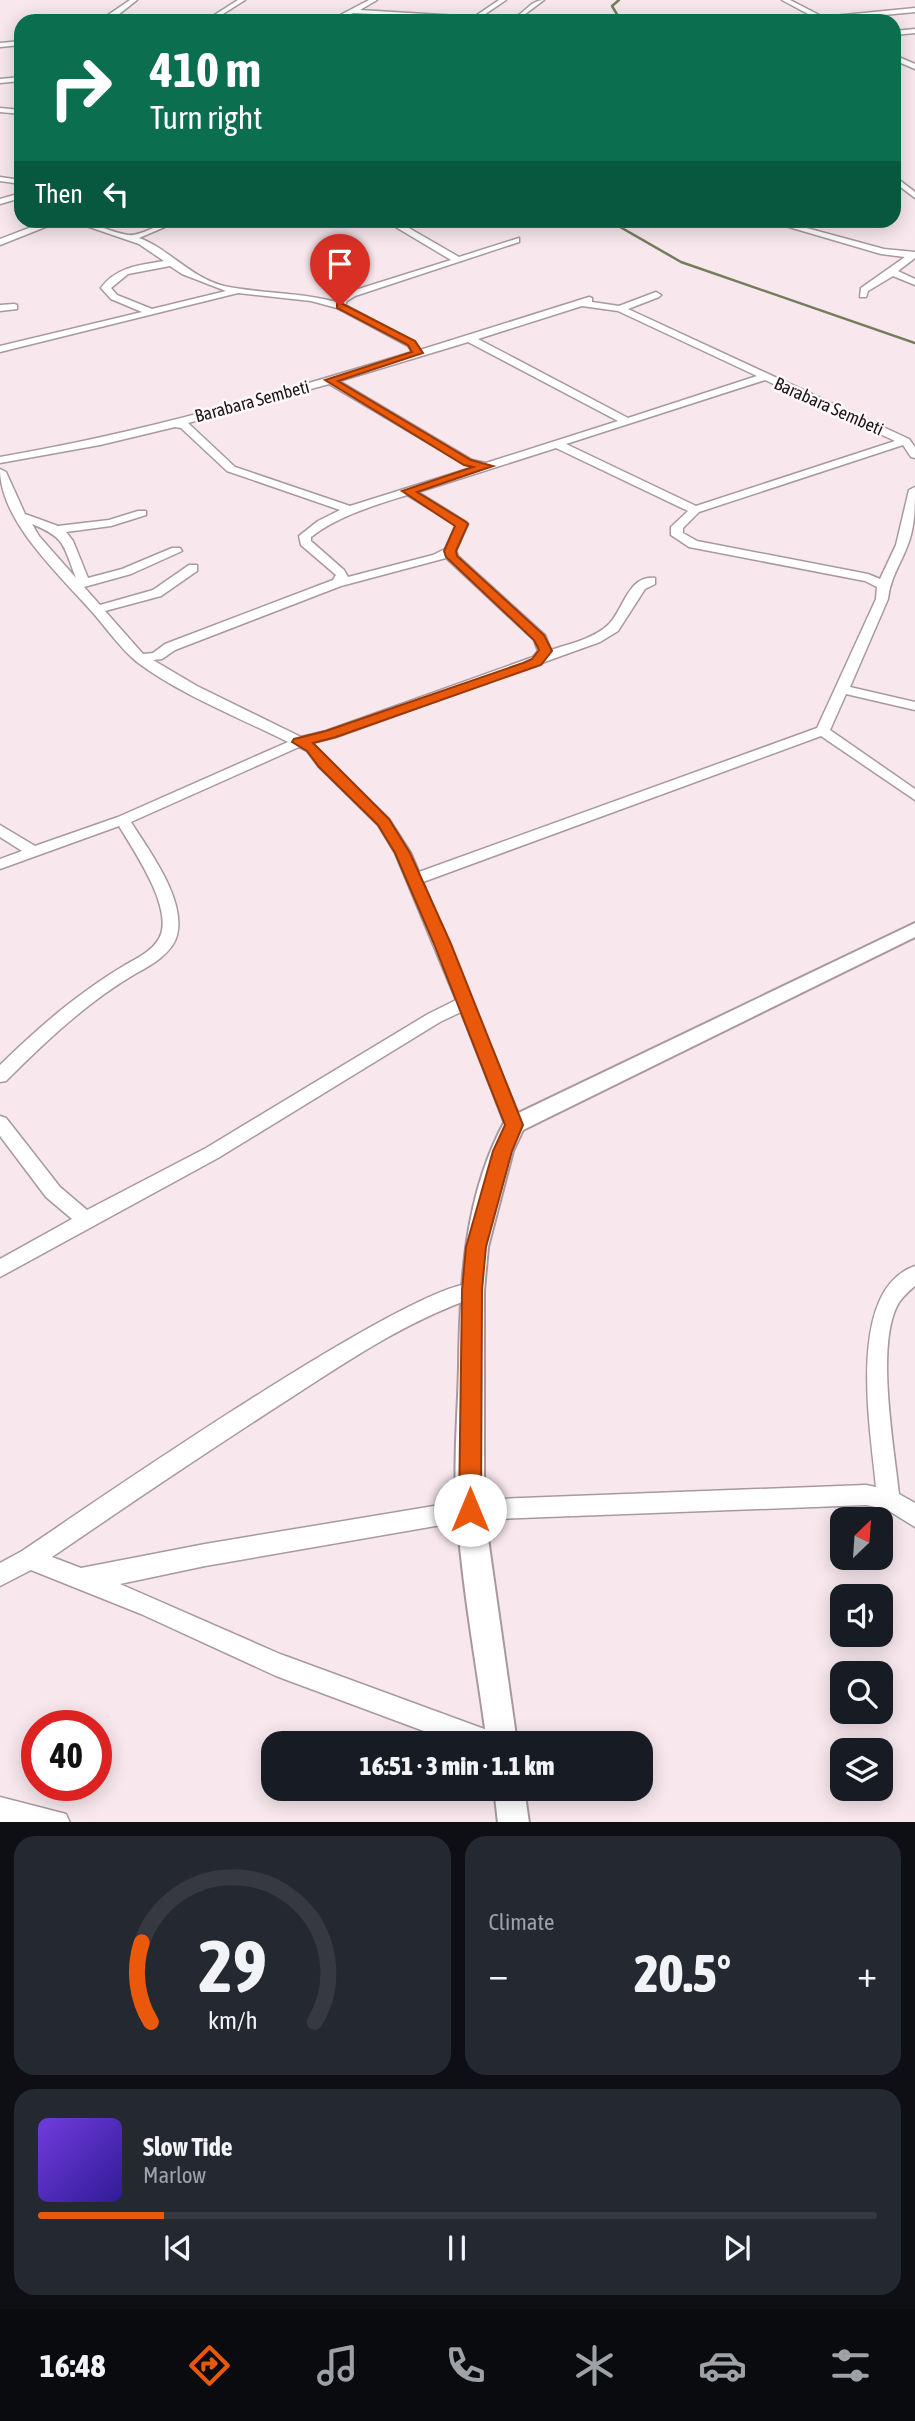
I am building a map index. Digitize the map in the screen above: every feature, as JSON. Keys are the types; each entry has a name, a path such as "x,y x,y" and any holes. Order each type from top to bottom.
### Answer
{"street":[{"path":"115,14 134,0"},
{"path":"219,14 242,0"},
{"path":"347,14 374,0"},
{"path":"483,14 503,0"},
{"path":"524,14 541,0"},
{"path":"785,0 812,14"},
{"path":"901,2 915,9"},
{"path":"874,14 915,9"},
{"path":"354,11 407,14"},
{"path":"901,184 915,196"},
{"path":"0,242 38,228"},
{"path":"100,228 133,238 154,249 170,263 221,288 296,294 340,306 412,344 418,353"},
{"path":"133,238 157,228"},
{"path":"402,228 457,260"},
{"path":"795,228 884,252 914,255"},
{"path":"0,231 17,236"},
{"path":"340,306 343,299 352,294 516,240"},
{"path":"863,295 864,290 914,255"},
{"path":"151,312 114,296 106,288 126,272 170,263"},
{"path":"892,272 915,282"},
{"path":"0,349 236,291"},
{"path":"620,309 656,295"},
{"name":"Barabara Sembeti","path":"0,460 34,455 172,423 529,322 585,301 620,309 728,357 765,377 905,440 915,455"},
{"path":"0,308 14,307"},
{"path":"468,338 626,421"},
{"path":"337,583 342,576 340,573 305,542 305,537 321,523 350,510 765,377"},
{"path":"330,380 468,463 488,466"},
{"path":"172,423 184,425 231,469 350,510"},
{"path":"883,585 867,578 693,544 681,539 676,532 677,527 695,510 905,440"},
{"path":"557,444 695,510"},
{"path":"0,472 6,502 21,516 34,538 79,582 140,658 192,689 312,748 324,764 384,822 415,879 514,1125"},
{"path":"415,879 823,731 882,599 883,585 902,545 915,490"},
{"path":"140,658 157,656 170,647 337,583 436,558 450,551 462,524 408,491"},
{"path":"57,530 111,523 142,513"},
{"path":"21,516 57,530 67,541 79,582"},
{"path":"79,582 129,570 176,551"},
{"path":"450,551 452,557 540,638 545,651 536,662"},
{"path":"98,609 157,593 171,586 193,568"},
{"path":"0,864 123,820 299,742 331,734 536,662 604,634 620,620 640,586 651,581"},
{"path":"843,689 915,706"},
{"path":"823,731 915,796"},
{"path":"0,1076 32,1044 94,991 152,957 169,936 170,921 163,888 123,820"},
{"path":"0,830 33,851"},
{"path":"500,1731 482,1614 470,1510 472,1290 476,1247 502,1151 514,1125 915,929"},
{"path":"0,1269 212,1153 434,1018 465,1003"},
{"path":"0,1123 53,1192 86,1220"},
{"path":"888,1498 878,1358 881,1325 887,1305 915,1273"},
{"path":"0,1575 30,1559 198,1445 383,1328 442,1300 472,1290"},
{"path":"82,1579 123,1574 222,1552 470,1510 866,1495 888,1498 904,1506 915,1517"},
{"path":"30,1559 149,1606 276,1664 457,1731"},
{"path":"511,1801 514,1822"},
{"path":"0,1810 57,1822"}],"waterway":[{"path":"617,14 612,6 619,0"},
{"path":"622,228 681,262 915,343"}],"route":[{"path":"340,306 412,344 418,353 330,380 468,463 488,466 408,491 462,524 450,551 452,557 540,638 545,651 536,662 528,665 331,734 299,742 312,748 324,764 384,822 403,853 514,1125 502,1151 476,1247 472,1290 470,1510"}]}
